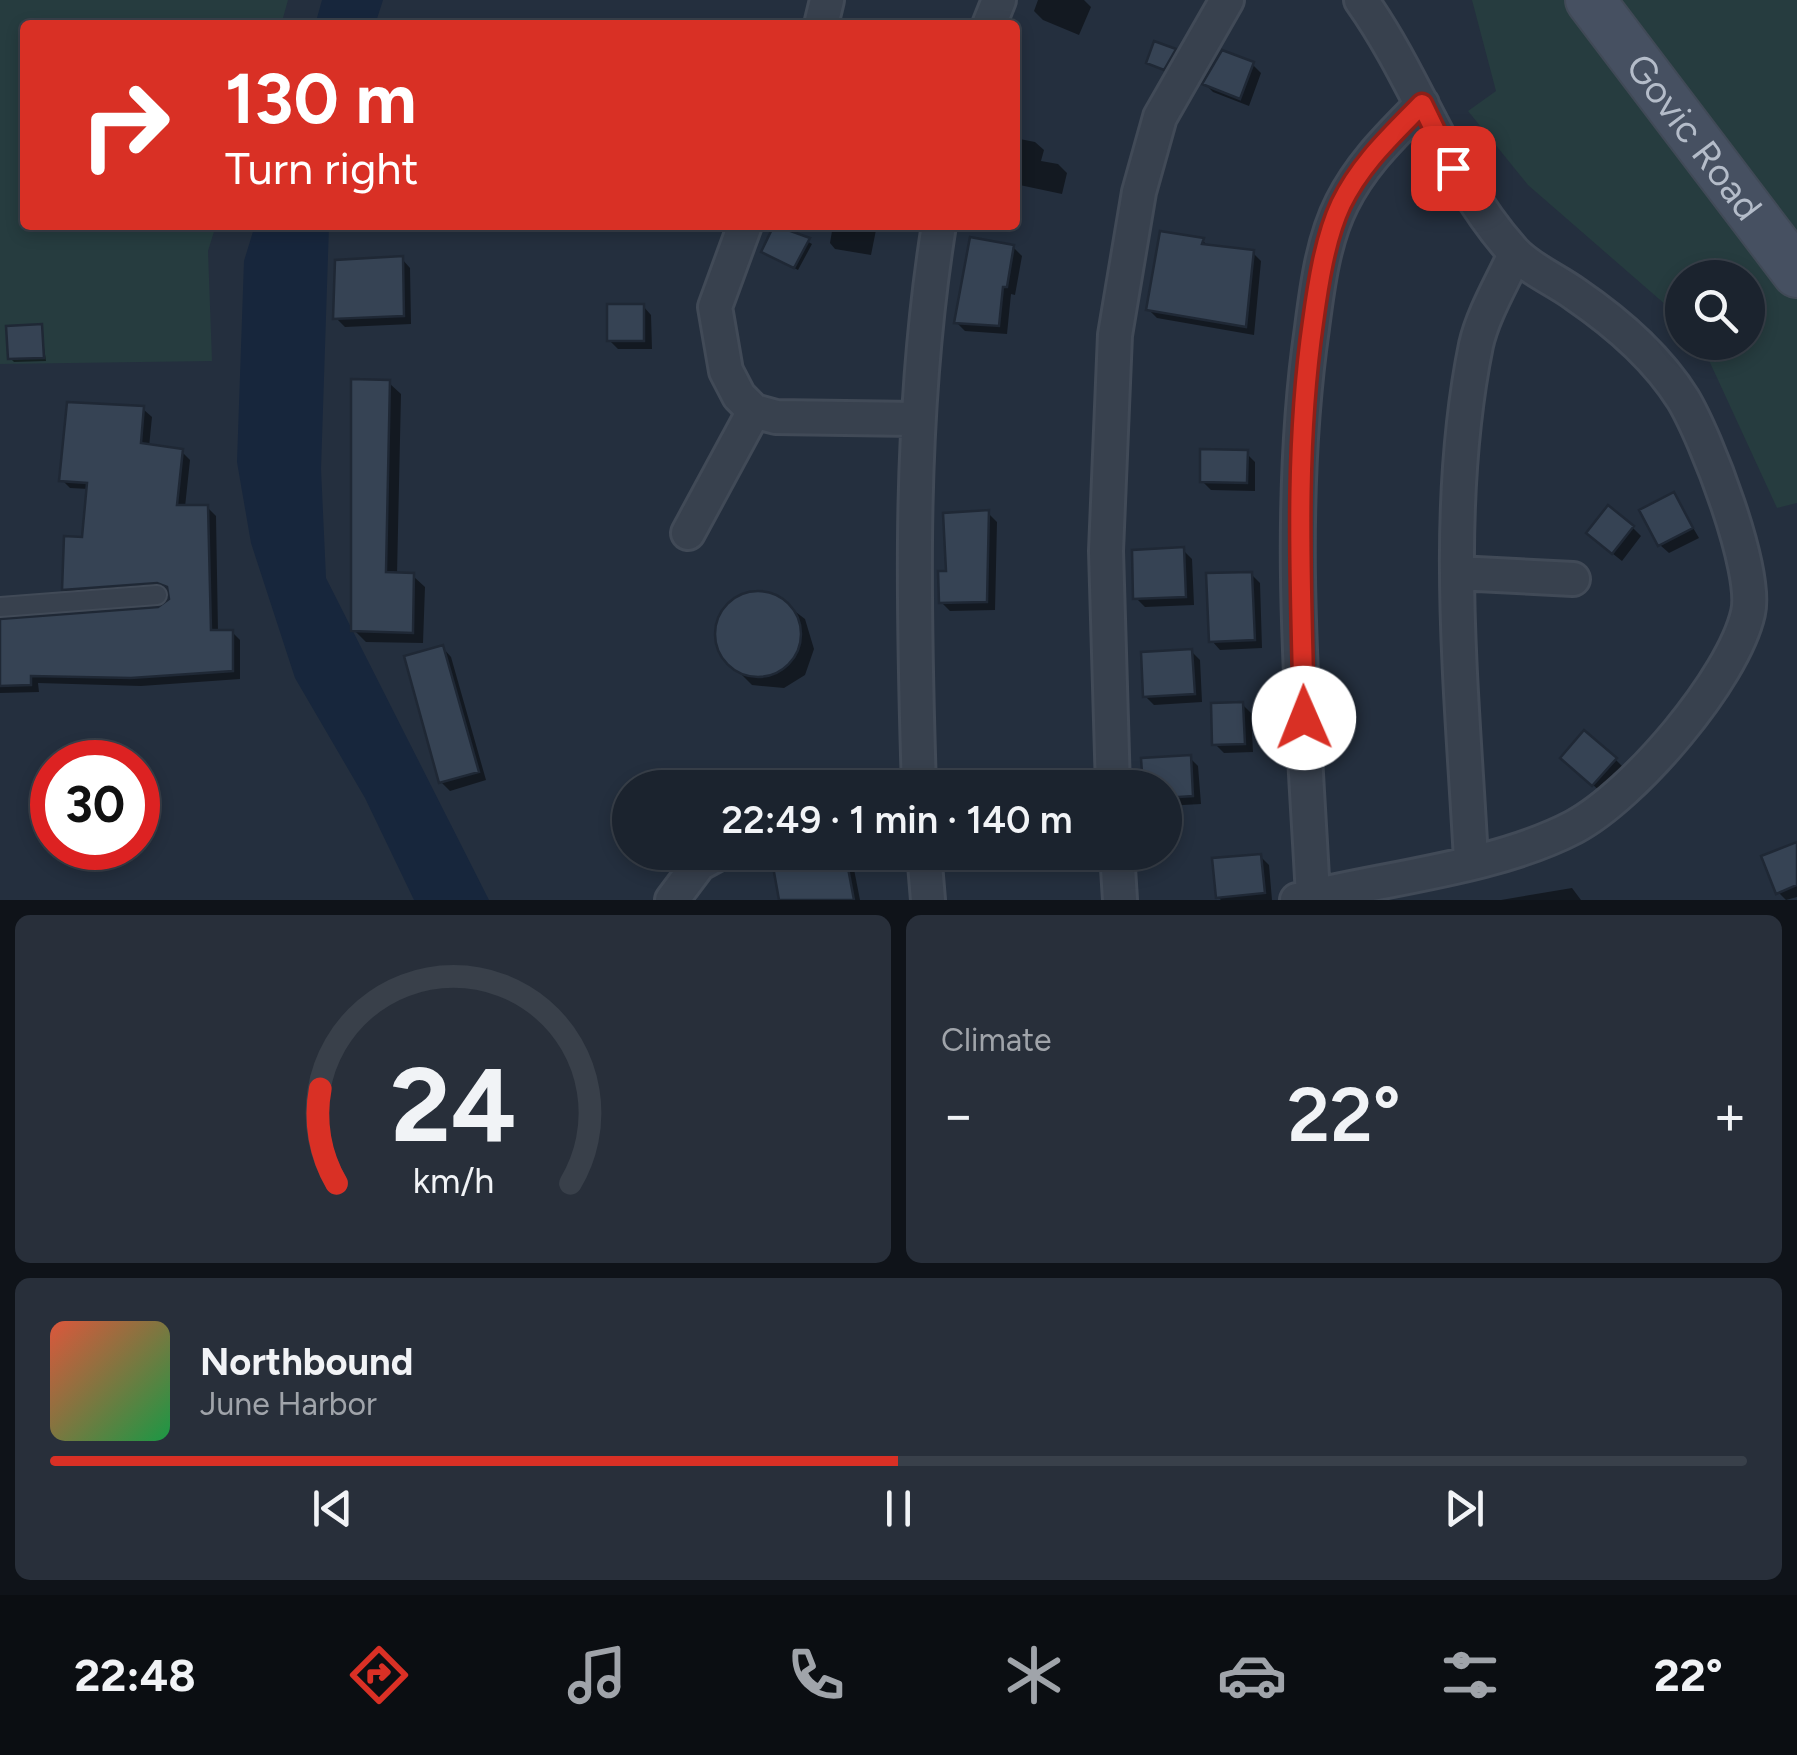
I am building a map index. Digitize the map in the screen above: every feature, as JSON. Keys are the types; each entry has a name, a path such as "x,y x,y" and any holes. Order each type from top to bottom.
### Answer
{"main road":[{"name":"Govic Road","path":"1590,0 1797,273"}],"street":[{"path":"1112,770 1106,551 1115,335 1139,192 1160,116 1226,0"},
{"path":"1361,0 1422,104 1453,168 1515,254 1579,296 1646,350 1684,400 1723,493 1745,566 1749,611 1732,654 1680,728 1630,787 1574,827 1471,860 1305,898 1298,470 1304,380 1317,290 1340,208 1367,159 1422,104"},
{"path":"743,230 715,307 726,371 739,396 754,411 776,417 915,420"},
{"path":"918,770 913,597 915,420 939,230"},
{"path":"1471,860 1456,573 1476,345 1515,254"},
{"path":"688,533 754,411"},
{"path":"1456,573 1573,579"},
{"path":"672,900 694,870"},
{"path":"926,870 928,900"},
{"path":"1118,870 1120,900"}],"lane":[{"path":"0,607 157,594"}],"green space":[{"path":"0,0 288,0 282,20 20,20 20,230 214,230 208,251 212,361 0,364"},
{"path":"1472,0 1797,0 1797,503 1777,508 1709,360 1765,360 1765,260 1665,260 1665,304 1528,185 1468,111 1496,91"}],"water":[{"path":"322,0 383,0 377,20 316,20"},
{"path":"253,230 329,230 321,469 326,578 489,900 414,900 365,798 295,678 251,543 237,462 244,261"}],"building":[{"path":"1154,41 1176,49 1164,70 1146,63"},
{"path":"1222,50 1254,62 1240,99 1202,84"},
{"path":"772,230 788,230 810,238 794,268 761,252"},
{"path":"1160,231 1204,238 1202,244 1254,250 1246,327 1146,310"},
{"path":"970,237 1014,245 1007,287 1003,287 999,326 954,323"},
{"path":"403,256 404,316 333,319 335,260"},
{"path":"607,304 644,304 644,341 607,341"},
{"path":"42,324 44,358 8,359 6,326"},
{"path":"351,379 390,380 386,572 414,573 413,633 351,631"},
{"path":"67,402 144,406 141,443 183,449 177,505 208,505 211,630 233,630 233,671 131,678 31,676 31,685 0,686 0,619 158,607 169,599 167,587 157,583 62,590 64,536 82,537 87,483 59,481"},
{"path":"1200,449 1248,450 1247,483 1200,482"},
{"path":"1674,492 1693,528 1658,546 1639,510"},
{"path":"1608,505 1634,526 1612,554 1586,533"},
{"path":"989,510 987,602 939,603 938,571 946,571 943,513"},
{"path":"1184,547 1186,597 1133,599 1132,550"},
{"path":"1252,572 1255,640 1209,642 1206,573"},
{"path":"758,591 775,594 789,603 798,617 798,651 789,665 775,674 758,677 741,674 727,665 718,651 715,634 718,617 727,603 741,594"},
{"path":"443,645 479,772 439,783 404,656"},
{"path":"1192,649 1195,694 1143,697 1141,652"},
{"path":"1243,702 1245,744 1212,745 1211,703"},
{"path":"1584,730 1617,758 1592,786 1560,758"},
{"path":"1191,755 1193,796 1182,797 1182,770 1142,770 1141,758"},
{"path":"1797,842 1797,885 1776,894 1761,856"},
{"path":"1261,854 1265,893 1216,898 1212,858"},
{"path":"774,870 848,870 854,900 779,900"}],"route":[{"path":"1304,718 1298,470 1302,399 1324,262 1340,208 1367,159 1422,104 1453,168"}]}
